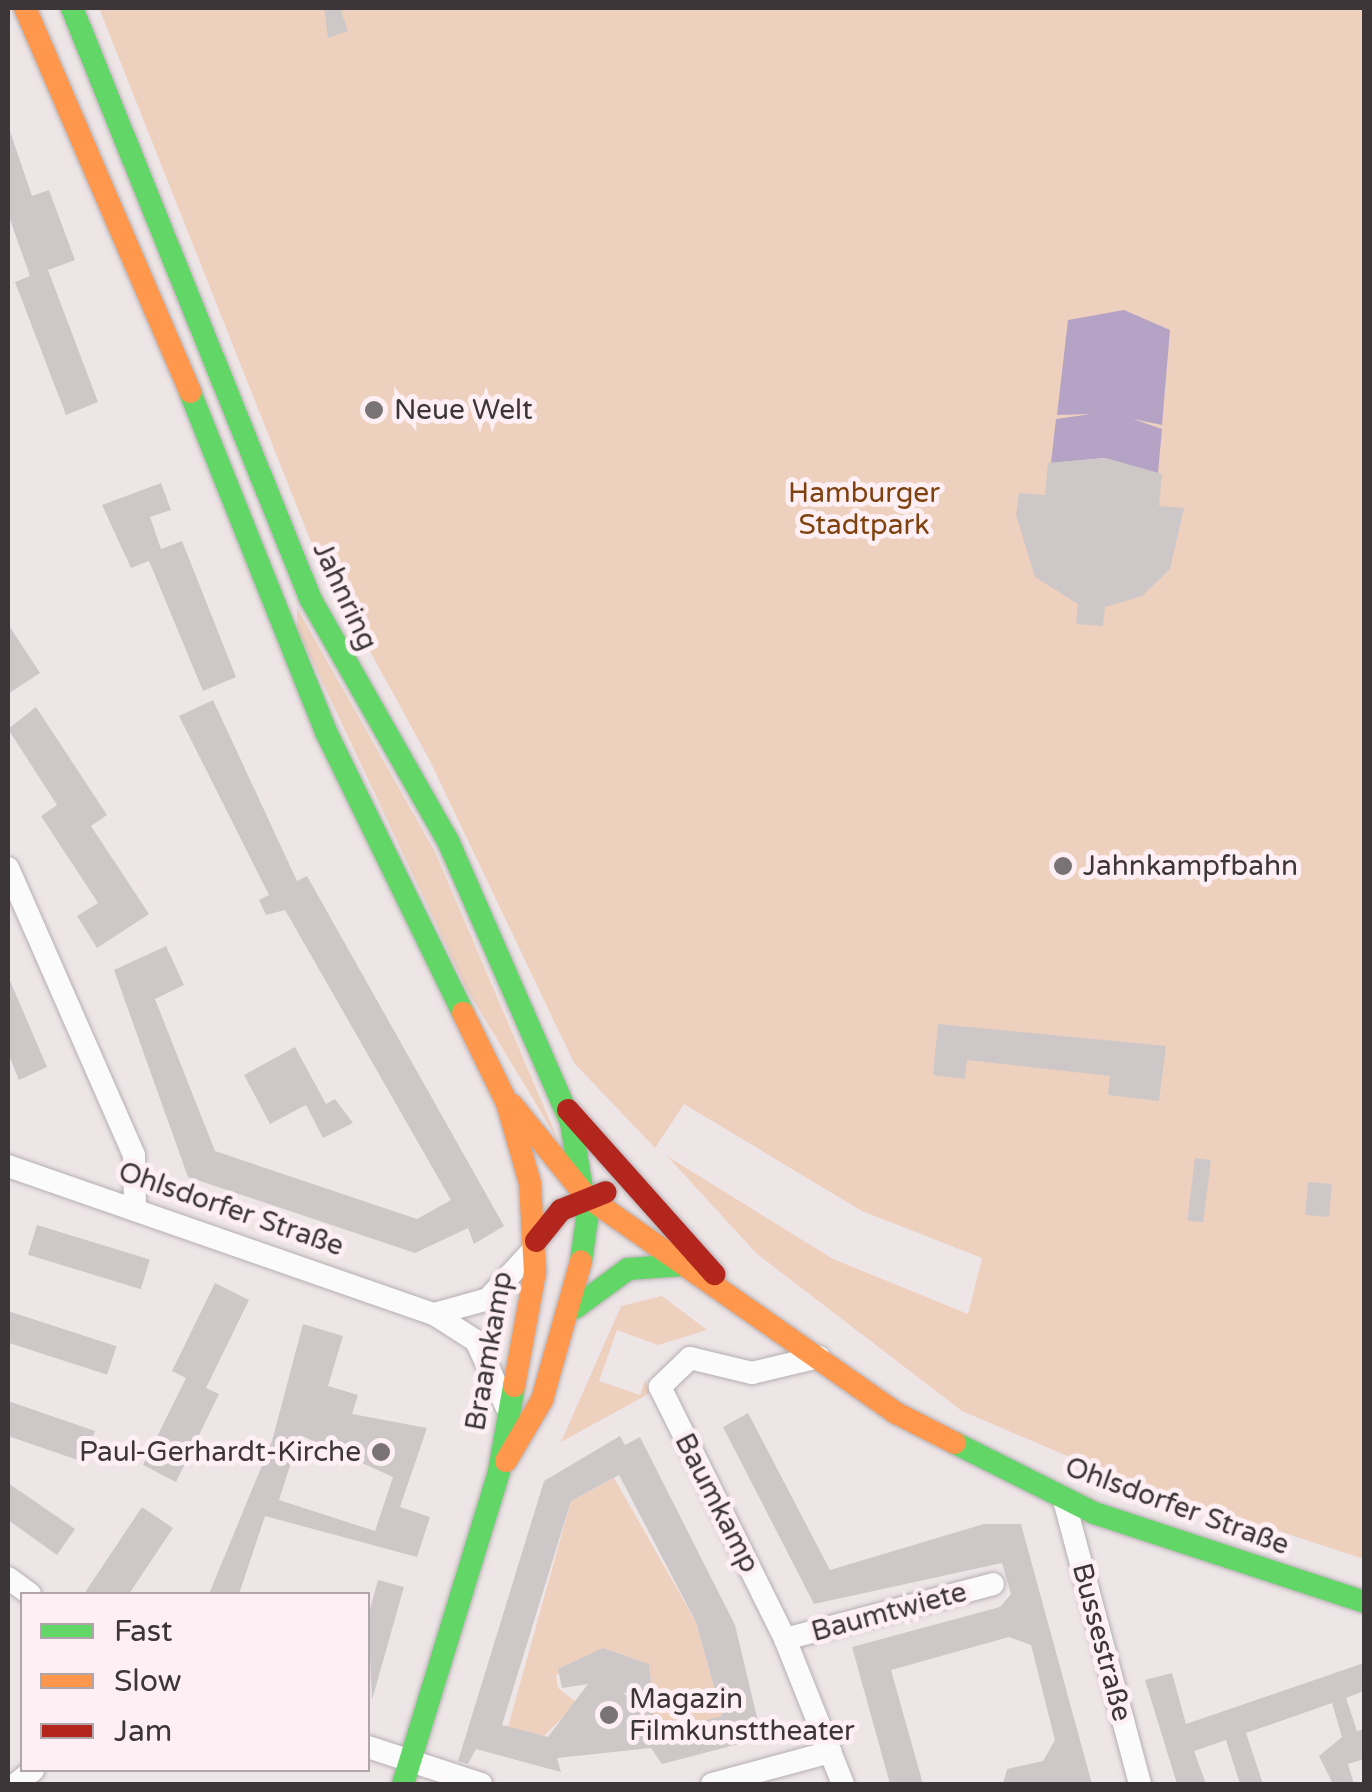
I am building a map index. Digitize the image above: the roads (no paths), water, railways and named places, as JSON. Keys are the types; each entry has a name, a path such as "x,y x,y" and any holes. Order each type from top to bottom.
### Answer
{"main road":[{"name":"Braamkamp","path":"24,8 87,136 314,706 498,1084 526,1163 536,1241 499,1471 403,1784"},
{"name":"Jahnring","path":"72,8 311,600 448,841 561,1097 586,1196"},
{"name":"Ohlsdorfer Straße","path":"498,1084 586,1196 683,1265 726,1288 896,1412 1064,1500 1364,1602"},
{"name":"Ohlsdorfer Straße","path":"561,1097 644,1201 726,1288"},
{"name":"Braamkamp","path":"499,1471 542,1400 575,1308 586,1196"},
{"path":"536,1241 586,1196 644,1201"},
{"path":"575,1308 628,1269 683,1265"}],"street":[{"path":"8,868 134,1155 136,1208"},
{"name":"Ohlsdorfer Straße","path":"8,1166 434,1314 476,1341 507,1409"},
{"path":"434,1314 498,1292 536,1241"},
{"name":"Baumkamp","path":"820,1356 752,1373 690,1358 660,1387 785,1640 843,1784"},
{"name":"Bussestraße","path":"1064,1500 1140,1784"},
{"name":"Baumtwiete","path":"785,1640 993,1584"},
{"path":"370,1747 481,1784"},
{"path":"712,1784 831,1752"}],"place":[{"name":"Neue Welt","path":"374,410"},
{"name":"Jahnkampfbahn","path":"1063,866"},
{"name":"Paul-Gerhardt-Kirche","path":"381,1452"},
{"name":"Magazin Filmkunsttheater","path":"609,1715"}],"park label":[{"name":"Hamburger Stadtpark","path":"864,509"}]}
